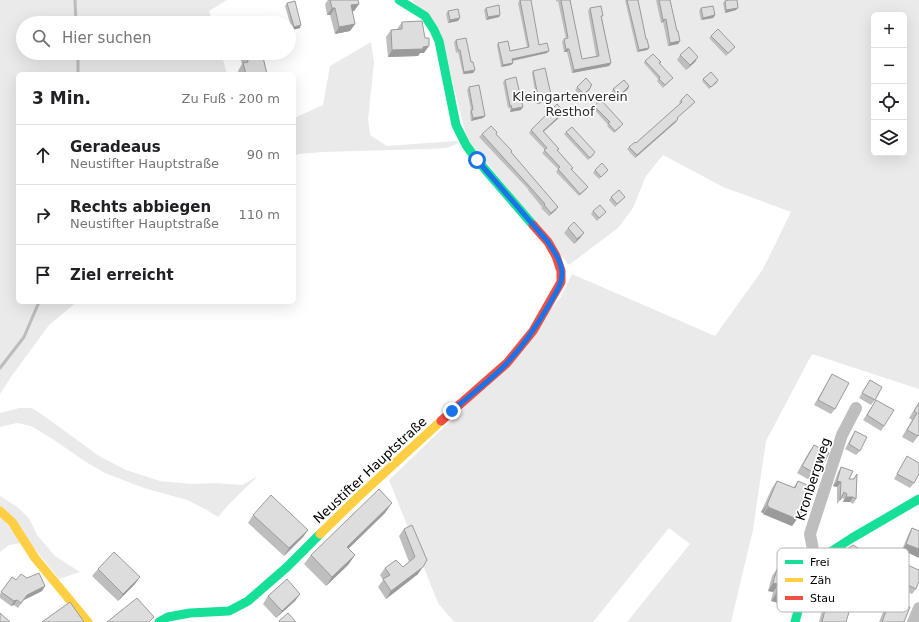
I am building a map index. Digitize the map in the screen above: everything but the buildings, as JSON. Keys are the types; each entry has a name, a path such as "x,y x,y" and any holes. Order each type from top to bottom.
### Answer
{"street":[{"name":"Neustifter Hauptstraße","path":"159,622 178,615 190,613 229,611 248,601 323,532 358,497 507,363 533,331 561,282 562,273 560,264 548,242 477,160 460,134 456,125 438,41 430,22 420,12 399,0"},
{"name":"Kronbergweg","path":"813,548 810,534 842,435 856,408"},
{"path":"837,548 919,499"},
{"path":"0,511 12,522 35,558 88,622"},
{"path":"913,622 919,608"},
{"path":"795,622 798,612"}],"green space":[{"path":"0,0 227,0 209,11 211,16 16,16 16,60 223,60 226,72 16,72 16,304 75,304 49,325 0,394"},
{"name":"Kleingartenverein Resthof","path":"413,0 919,0 919,389 812,354 766,441 753,530 731,622 627,622 690,544 669,528 593,622 454,622 438,603 389,480 463,409 561,297 572,274 715,336 763,269 791,212 723,187 663,155 646,176 633,208 618,228 569,265 467,139 449,68"},
{"path":"371,42 374,63 368,119 370,135 387,146 456,141 459,143 447,148 323,152 298,154 296,156 296,117 323,105 330,66"},
{"path":"19,408 32,408 99,456 126,470 160,481 192,484 215,483 242,485 258,476 218,517 187,500 144,488 105,473 31,426 17,423 0,427 0,413"},
{"path":"0,496 16,506 29,518 37,535 55,556 80,572 59,579 0,506"},
{"path":"0,515 22,543 9,545 0,552"}],"waterway":[{"path":"75,0 76,16"},
{"path":"78,60 78,72"},
{"path":"0,368 24,337 38,304"}],"traffic: fast":[{"path":"399,0 425,16 434,30 439,41 456,125 466,145 533,225"},
{"path":"837,548 919,499"},
{"path":"159,622 168,617 190,613 229,611 248,601 287,567 320,534"},
{"path":"795,622 798,612"}],"traffic: slow":[{"path":"320,534 441,421"},
{"path":"0,511 12,522 35,558 88,622"}],"traffic: jam":[{"path":"441,421 507,363 533,331 561,282 561,271 556,256 548,242 533,225"}],"route":[{"path":"452,411 494,376 520,349 545,312 561,282 562,273 560,264 548,242 477,160"}]}
